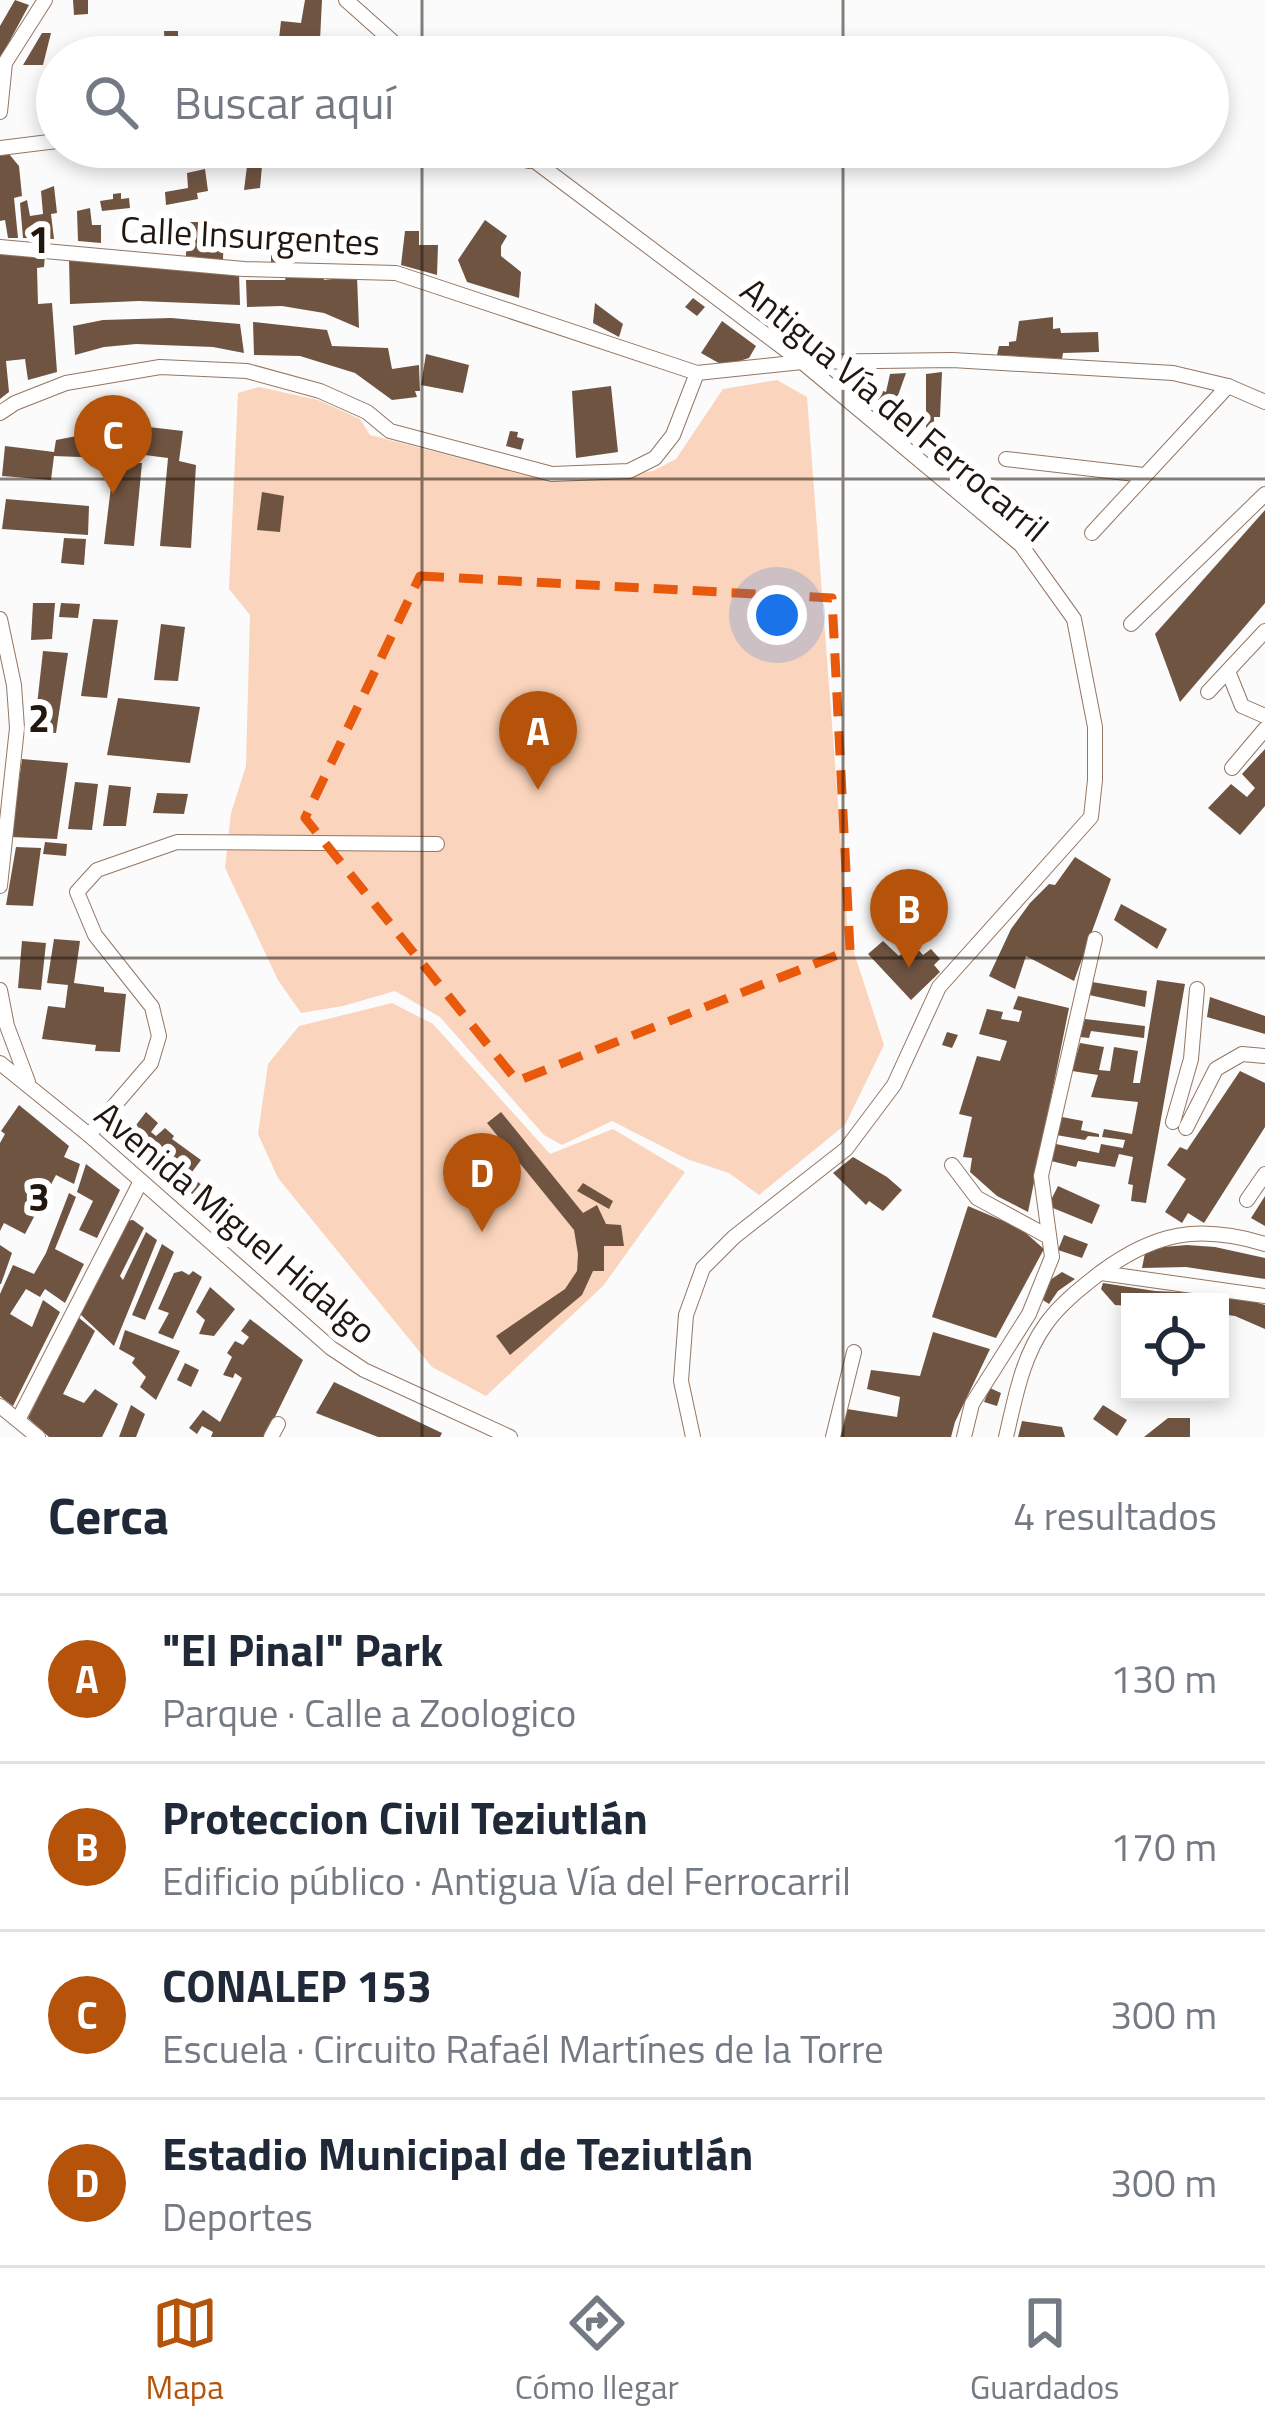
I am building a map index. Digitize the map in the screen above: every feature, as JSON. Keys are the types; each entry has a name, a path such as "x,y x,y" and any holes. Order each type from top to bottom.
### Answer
{"street":[{"path":"0,112 5,62 45,0"},
{"path":"346,0 386,36"},
{"path":"0,148 36,144"},
{"name":"Antigua Vía del Ferrocarril","path":"542,168 802,362 1022,544 1074,619 1095,727 1091,817 939,987 894,1085 846,1149 734,1237 704,1268 686,1315 680,1381 693,1437"},
{"name":"Calle Insurgentes","path":"0,247 244,269 396,274 698,373"},
{"path":"0,413 66,383 160,367 247,371 320,392 367,412 390,431 552,474 629,471 656,458 673,435 698,373 802,362 974,362 1173,373 1228,386 1265,402"},
{"path":"1093,533 1228,386"},
{"path":"1006,459 1144,475"},
{"path":"1131,623 1265,494"},
{"path":"0,619 14,685 17,728 0,886"},
{"path":"1208,692 1265,631"},
{"path":"1228,671 1242,706 1265,716"},
{"path":"1232,768 1265,729"},
{"path":"89,1135 151,1063 158,1036 152,1007 94,935 77,892 97,870 177,842 437,844"},
{"path":"964,1437 972,1404 1029,1314 1052,1257 1041,1176 1095,939"},
{"path":"1197,989 1180,1125 1216,1070 1242,1054 1264,1060"},
{"path":"0,990 30,1086"},
{"path":"1191,1059 1216,1070"},
{"name":"Avenida Miguel Hidalgo","path":"0,1063 331,1348 364,1370 510,1437"},
{"path":"952,1165 977,1198 1048,1238"},
{"path":"1247,1200 1265,1174"},
{"path":"18,1420 141,1181"},
{"path":"1006,1437 1024,1367 1046,1324 1079,1289 1124,1255 1163,1238 1196,1233 1228,1233 1265,1244"},
{"path":"1101,1273 1265,1296"},
{"path":"1029,1314 1046,1324"},
{"path":"832,1437 854,1352"},
{"path":"0,1406 38,1437"}],"highlighted area":[{"path":"420,576 832,598 850,950 517,1081 305,818"}],"shaded area":[{"path":"777,380 807,397 848,934 884,1045 845,1125 759,1195 729,1173 687,1159 612,1121 562,1145 544,1135 440,1017 395,991 301,1013 278,980 225,868 231,813 246,766 250,615 229,589 238,393 259,387 318,400 360,419 370,435 524,475 574,480 653,471 676,459 723,389"},
{"path":"392,1003 433,1024 550,1154 613,1129 685,1172 603,1286 486,1396 432,1367 278,1178 258,1134 268,1064 299,1026"}],"building":[{"path":"15,0 29,5 0,59 0,26"},
{"path":"73,0 88,0 88,14 74,15"},
{"path":"305,0 322,0 320,36 279,36 281,21 301,23"},
{"path":"36,43 36,65 23,65"},
{"path":"9,154 19,166 22,196 14,198 18,238 8,238 5,220 0,221 0,156"},
{"path":"247,168 262,168 260,188 244,190"},
{"path":"205,169 208,191 197,193 198,199 166,205 165,192 188,188 187,173"},
{"path":"54,186 54,239 23,238 20,203 27,200 30,216 43,214 41,191"},
{"path":"121,193 121,199 129,198 130,208 102,211 100,201"},
{"path":"90,208 92,225 101,225 101,243 78,241 77,211"},
{"path":"485,220 507,236 501,256 521,272 519,298 467,282 458,260"},
{"path":"186,222 204,222 204,230 224,229 223,260 186,256"},
{"path":"405,231 419,231 419,245 438,245 437,275 401,265"},
{"path":"271,243 290,243 290,264 271,266"},
{"path":"0,254 45,255 44,267 37,268 38,304 52,303 57,372 28,380 25,359 6,361 9,392 0,399"},
{"path":"69,258 239,273 240,305 70,304"},
{"path":"288,270 323,272 324,280 357,276 359,328 324,313 282,306 247,307 246,280 285,280"},
{"path":"693,298 705,307 697,316 685,307"},
{"path":"595,303 623,324 619,337 593,323"},
{"path":"1053,317 1053,329 1060,328 1061,333 1098,332 1099,352 1063,353 1062,359 997,355 999,346 1016,341 1019,321"},
{"path":"171,318 240,324 244,353 136,344 75,355 73,326"},
{"path":"722,321 756,346 749,358 724,366 701,353"},
{"path":"253,322 327,330 332,346 388,348 392,369 419,365 420,391 415,391 417,397 392,400 355,373 300,356 254,355"},
{"path":"426,354 469,365 463,393 421,385"},
{"path":"942,372 940,417 934,417 934,430 926,430 926,374"},
{"path":"906,373 895,404 877,400 880,390 886,392 890,374"},
{"path":"611,386 618,452 576,458 572,391"},
{"path":"140,426 183,431 179,461 196,465 191,548 160,546 168,458 137,454"},
{"path":"108,430 105,458 54,456 51,480 2,476 5,446 54,452 56,440"},
{"path":"510,431 524,439 521,450 506,446"},
{"path":"114,462 142,463 134,546 104,544"},
{"path":"262,492 284,496 280,532 257,530"},
{"path":"6,499 89,506 88,535 2,529"},
{"path":"1265,510 1265,603 1180,702 1155,634"},
{"path":"64,538 86,539 84,565 61,563"},
{"path":"33,603 55,603 52,639 31,640"},
{"path":"61,603 80,604 78,618 59,617"},
{"path":"93,619 118,620 107,698 81,696"},
{"path":"161,624 185,627 178,681 154,680"},
{"path":"43,651 68,653 56,733 34,732"},
{"path":"118,698 200,707 190,763 107,755"},
{"path":"1265,749 1265,806 1240,835 1208,808 1231,784 1247,797 1255,788 1242,774"},
{"path":"22,759 68,763 57,839 11,837"},
{"path":"75,782 98,784 92,830 68,829"},
{"path":"109,785 131,787 126,826 103,826"},
{"path":"157,793 188,794 184,814 153,813"},
{"path":"45,842 67,844 66,856 43,854"},
{"path":"16,847 41,848 33,906 6,905"},
{"path":"1075,857 1111,879 1074,981 1026,956 1015,989 989,976 1011,929 1049,884 1055,885"},
{"path":"1121,904 1167,929 1157,949 1114,920"},
{"path":"54,939 80,941 74,983 126,994 120,1052 42,1039 48,1006 65,1008 68,985 47,983"},
{"path":"22,941 46,943 41,990 18,988"},
{"path":"883,941 899,956 912,943 923,955 931,949 940,959 934,965 940,972 911,1000 868,954"},
{"path":"1157,980 1185,984 1146,1203 1131,1201 1133,1185 1128,1184 1133,1157 1119,1154 1115,1167 1078,1161 1076,1167 1051,1161 1056,1144 1099,1153 1101,1144 1123,1148 1125,1140 1102,1137 1104,1129 1132,1134 1138,1102 1091,1097 1098,1075 1072,1071 1080,1043 1104,1047 1099,1070 1110,1071 1114,1047 1138,1051 1133,1083 1140,1083"},
{"path":"1092,982 1147,991 1145,1007 1089,995"},
{"path":"1018,996 1069,1008 1028,1212 997,1196 970,1172 972,1158 963,1157 972,1117 959,1114 977,1056 1000,1061 1007,1041 979,1034 987,1009 1003,1012 1001,1019 1019,1022 1022,1011 1013,1009"},
{"path":"1210,997 1265,1016 1265,1034 1207,1017"},
{"path":"1085,1019 1145,1026 1144,1038 1091,1031 1089,1038 1080,1037"},
{"path":"947,1032 958,1035 952,1048 942,1045"},
{"path":"1240,1071 1265,1083 1265,1127 1204,1223 1188,1213 1182,1223 1165,1212 1186,1179 1167,1165 1180,1147 1187,1150"},
{"path":"19,1105 69,1146 64,1157 80,1164 74,1184 56,1175 25,1234 4,1223 0,1231 0,1143 5,1134 1,1131"},
{"path":"146,1112 158,1123 151,1132 156,1136 165,1128 201,1160 189,1176 214,1193 205,1204 124,1141"},
{"path":"501,1112 583,1213 597,1205 606,1224 621,1225 624,1246 604,1246 604,1271 593,1271 582,1295 510,1355 496,1336 565,1289 577,1271 578,1254 574,1230 487,1123"},
{"path":"1062,1117 1083,1121 1081,1130 1099,1137 1085,1140 1056,1135"},
{"path":"853,1157 902,1190 883,1211 869,1201 866,1205 833,1173"},
{"path":"86,1164 120,1190 97,1238 79,1230 93,1201 77,1192"},
{"path":"583,1183 613,1201 609,1209 577,1191"},
{"path":"1058,1186 1100,1205 1092,1224 1048,1206"},
{"path":"69,1193 76,1197 55,1249 84,1264 65,1303 45,1289 40,1297 26,1289 10,1314 32,1327 43,1300 60,1312 13,1406 0,1396 0,1294 13,1265 34,1274"},
{"path":"1265,1196 1265,1226 1251,1218"},
{"path":"968,1206 1020,1228 1044,1249 996,1338 932,1317"},
{"path":"126,1221 144,1228 120,1276 123,1280 146,1232 157,1240 114,1346 80,1314"},
{"path":"1064,1235 1088,1244 1082,1258 1058,1250"},
{"path":"162,1244 174,1252 145,1320 132,1315"},
{"path":"0,1245 12,1253 1,1284 0,1284"},
{"path":"1187,1245 1265,1258 1265,1279 1186,1267 1142,1268 1145,1253"},
{"path":"1062,1272 1075,1279 1049,1304 1038,1297 1047,1282"},
{"path":"174,1273 202,1277 173,1339 158,1333 169,1313 158,1309"},
{"path":"1103,1283 1201,1293 1121,1293 1121,1305 1101,1289"},
{"path":"210,1287 235,1309 214,1336 199,1334 205,1320 196,1312"},
{"path":"1229,1296 1265,1305 1265,1329 1229,1315"},
{"path":"78,1317 95,1331 63,1394 84,1403 95,1389 118,1404 102,1437 49,1437 28,1418"},
{"path":"250,1319 303,1360 265,1437 211,1437 213,1432 202,1426 197,1434 189,1428 203,1410 220,1422 242,1378 235,1373 233,1378 223,1375 235,1341 243,1345 249,1337 241,1331"},
{"path":"125,1330 180,1351 156,1400 140,1387 146,1377 132,1363 135,1358 119,1349"},
{"path":"933,1332 990,1349 951,1437 837,1437 847,1409 897,1417 900,1397 867,1389 871,1370 920,1376"},
{"path":"185,1363 199,1370 191,1387 177,1380"},
{"path":"334,1382 442,1433 440,1437 378,1437 316,1413"},
{"path":"990,1388 1001,1393 997,1406 984,1402"},
{"path":"131,1405 145,1414 136,1437 119,1437"},
{"path":"1103,1405 1127,1420 1117,1436 1093,1419"},
{"path":"1168,1418 1190,1418 1190,1437 1144,1437"},
{"path":"1022,1421 1062,1427 1065,1437 1018,1437"}],"place":[{"name":"CONALEP 153","path":"113,494"},
{"name":"\"El Pinal\" Park","path":"538,790"},
{"name":"Proteccion Civil Teziutlán","path":"909,968"},
{"name":"Estadio Municipal de Teziutlán","path":"482,1232"}]}
